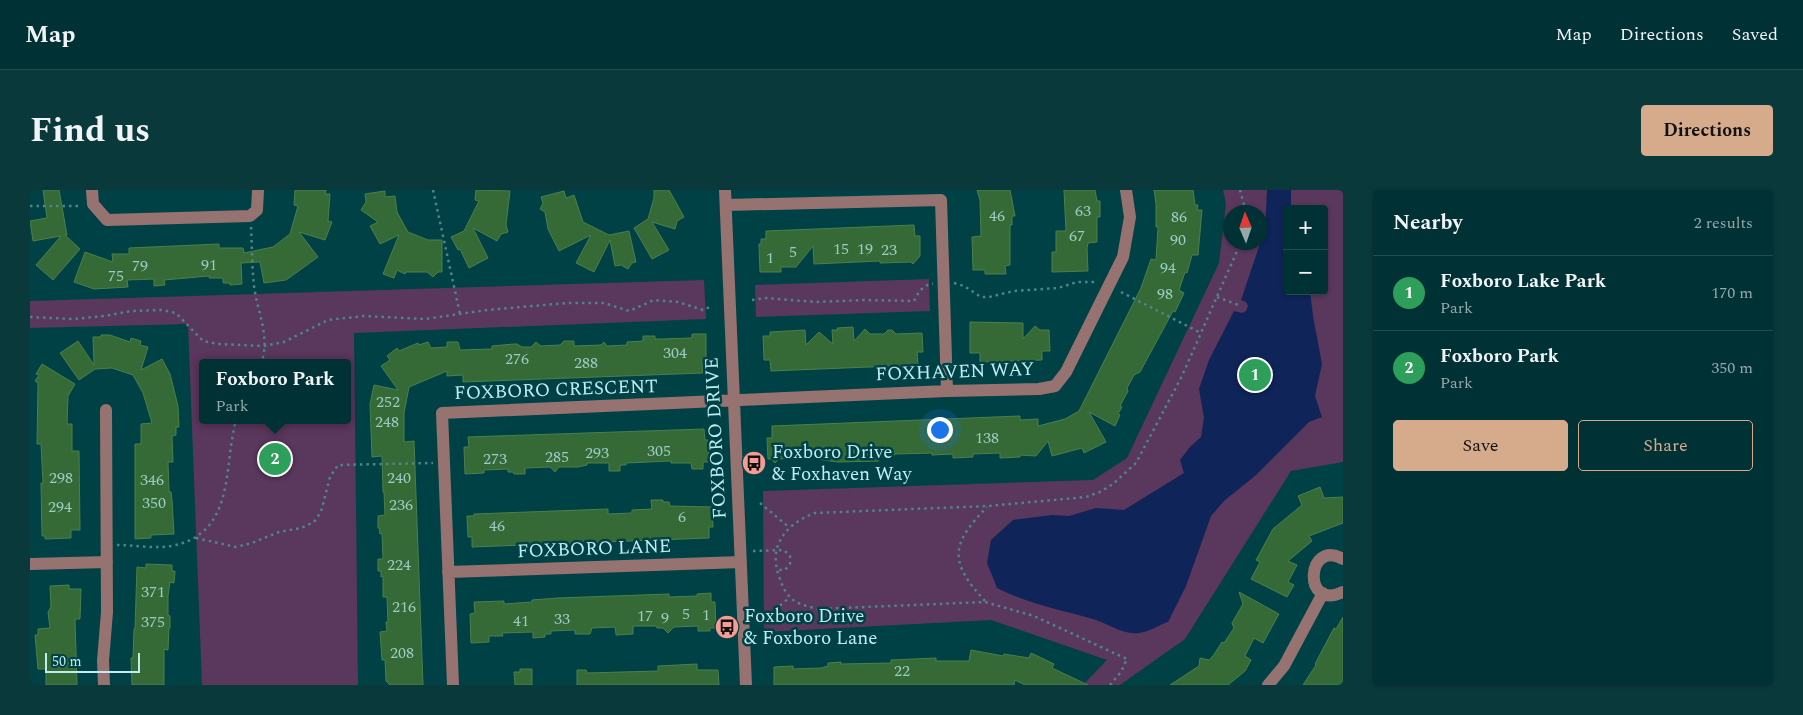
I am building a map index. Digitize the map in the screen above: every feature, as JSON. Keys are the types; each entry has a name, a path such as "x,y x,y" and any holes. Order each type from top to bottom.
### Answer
{"street":[{"path":"92,190 93,204 107,220 250,216 257,210 258,190"},
{"name":"FOXBORO DRIVE","path":"725,190 746,685"},
{"name":"FOXHAVEN WAY","path":"733,401 947,391 1039,389 1054,386 1066,372 1123,258 1130,217 1126,190"},
{"path":"726,205 941,200 947,391"},
{"name":"FOXBORO CRESCENT","path":"453,685 442,413 733,401"},
{"path":"104,685 103,661 107,612 106,410"},
{"path":"1343,559 1333,556 1327,557 1316,564 1313,577 1314,584 1323,593 1336,595 1343,592"},
{"path":"30,564 107,562"},
{"name":"FOXBORO LANE","path":"448,572 741,562"},
{"path":"1268,685 1284,666 1323,593"}],"path":[{"path":"433,190 460,314"},
{"path":"1240,190 1244,205"},
{"path":"30,206 81,206"},
{"path":"250,216 254,287 264,333 262,359"},
{"path":"1110,685 1121,672 1127,659 1034,616 985,602 817,608 804,605 789,598 782,585 776,570 775,550 780,539 790,528 802,518 815,513 988,506 1086,497 1100,492 1113,484 1136,463 1182,376 1238,250"},
{"path":"953,282 964,286 981,297 1014,291 1058,288 1077,282 1092,281 1101,283"},
{"path":"752,300 766,298 816,302 914,300 920,291 929,284 933,284"},
{"path":"1121,292 1201,333"},
{"path":"1217,297 1241,306"},
{"path":"30,318 73,319 131,311 162,310 176,313 203,341 218,344 264,346 284,342 328,320 364,316 425,319 524,306 567,303 604,304 629,311 654,300 678,302 703,310 710,307"},
{"path":"116,544 170,547 196,538 212,520 224,498 235,424"},
{"path":"196,538 236,547 279,532 301,528 314,522 321,512 330,477 338,465 434,463"},
{"path":"760,503 790,528"},
{"path":"985,602 968,583 963,574 959,560 959,547 971,524 988,506"},
{"path":"775,550 784,550 790,556 790,564 784,570 776,570"},
{"path":"765,618 789,598"}],"shaded area":[{"path":"1223,190 1343,190 1343,462 1291,471 1185,639 1120,685 1083,685 1107,660 991,620 764,632 763,491 1093,480 1127,458 1219,263 1223,229 1223,250 1268,250 1268,205 1226,205"},
{"path":"929,279 930,311 756,317 755,285"},
{"path":"704,280 706,319 354,333 358,685 202,685 188,324 30,328 30,301"}],"water":[{"path":"1267,190 1291,190 1291,205 1283,205 1283,295 1310,295 1322,364 1315,396 1322,417 1309,422 1255,476 1225,500 1211,516 1186,586 1168,622 1143,632 1128,633 1096,620 1033,603 997,588 987,563 991,540 1013,520 1052,515 1069,516 1096,508 1124,510 1184,473 1180,460 1201,437 1204,418 1199,389 1209,360 1234,311 1242,313 1246,311 1248,306 1246,302 1241,300 1258,250 1268,250 1268,205 1266,205"}],"building":[{"path":"43,190 59,190 67,235 65,235 80,249 53,280 36,265 61,236 33,241 30,221 47,218"},
{"path":"295,190 326,190 325,194 330,194 328,221 332,222 325,240 299,232 318,257 286,280 264,283 260,262 241,263 242,284 230,285 230,283 223,283 223,278 209,278 209,276 164,280 165,285 154,286 154,279 127,280 128,287 94,289 74,282 85,252 113,262 112,254 129,254 129,248 219,244 219,248 243,248 244,253 273,247 290,234 298,206 294,205"},
{"path":"476,190 510,191 506,225 508,232 501,234 497,241 473,228 488,258 469,268 460,249 458,250 451,237 464,231 479,201 475,200"},
{"path":"654,190 669,190 684,217 677,221 675,229 652,222 669,250 652,259 634,228 648,219 654,198"},
{"path":"977,190 1010,190 1015,216 1012,216 1012,225 1010,225 1010,265 1005,266 1006,274 985,274 985,270 973,270 972,237 981,236 980,200"},
{"path":"1064,190 1095,190 1097,201 1100,201 1100,217 1097,217 1097,242 1088,243 1087,248 1088,271 1052,272 1052,252 1056,252 1056,231 1066,231"},
{"path":"1154,190 1193,190 1195,205 1198,205 1197,210 1202,210 1198,255 1192,255 1187,273 1185,272 1179,290 1184,293 1175,312 1173,311 1140,372 1134,375 1127,388 1128,391 1120,406 1122,407 1118,414 1120,415 1115,426 1089,412 1106,442 1084,453 1082,448 1052,456 1048,441 1036,456 1020,455 1020,457 1000,458 1000,453 973,454 973,457 953,458 953,454 932,455 932,453 895,454 893,457 879,457 879,461 838,462 823,460 818,457 779,459 775,463 768,459 767,438 772,438 772,426 1020,416 1020,420 1038,419 1038,426 1065,419 1079,411 1141,288 1151,259 1156,260 1158,227 1156,227"},
{"path":"385,191 385,197 395,196 397,212 408,232 428,240 442,240 442,272 438,272 433,277 427,272 406,272 405,274 397,270 394,278 383,274 399,235 380,244 370,226 378,222 361,210 366,202 365,194"},
{"path":"564,191 566,198 574,195 583,222 609,235 629,231 636,262 632,263 628,269 621,265 615,266 610,240 594,272 576,263 591,235 559,251 548,229 545,212 540,209 543,203 541,197"},
{"path":"914,225 915,236 920,236 920,256 913,264 911,262 880,263 880,261 814,264 813,246 796,267 781,267 781,272 760,272 759,244 761,244 761,239 766,239 766,231"},
{"path":"970,322 1023,323 1023,339 1035,326 1040,330 1049,330 1050,351 1042,351 1042,360 980,362 980,353 970,353"},
{"path":"853,327 854,341 865,329 870,334 884,334 888,330 892,330 896,334 922,333 923,352 917,352 918,365 771,371 770,360 764,360 763,336 770,336 770,332 805,330 806,345 819,332 833,344 832,330"},
{"path":"692,334 706,334 706,359 702,359 703,373 463,382 463,375 447,376 447,371 409,387 404,413 404,442 414,441 423,685 390,685 386,681 385,660 382,660 380,632 387,631 386,622 388,622 387,597 383,597 383,576 381,577 381,571 378,571 378,559 383,559 382,533 380,534 378,528 378,516 385,515 382,456 372,457 370,404 374,385 398,390 381,366 390,360 387,356 397,348 399,351 418,343 419,345 428,342 431,348 447,347 447,342 458,342 460,350 492,349 492,346 514,344 522,347 531,347 536,342 541,346 560,345 564,341 574,341 574,346 601,345 604,342 607,346 627,345 627,342 643,341 643,336 655,336 655,339 692,338"},
{"path":"101,335 110,335 130,342 131,338 141,341 140,345 148,347 141,370 162,359 170,374 178,406 179,427 176,427 176,435 172,436 173,462 168,462 174,534 151,535 151,538 135,539 135,444 141,444 141,424 152,423 143,393 133,375 112,368 95,369 79,380 60,353 78,341 94,365 93,337 101,337"},
{"path":"42,364 75,384 68,396 67,424 72,424 72,451 79,451 80,530 71,530 71,538 45,539 45,536 42,536 41,483 43,483 41,444 37,444 38,383 35,381 39,375 36,374"},
{"path":"704,429 705,440 708,440 709,462 703,462 703,469 692,469 691,463 671,463 671,461 626,463 626,465 620,465 620,471 609,471 609,463 587,463 587,465 578,467 559,467 555,472 550,467 525,468 525,474 514,474 513,472 508,472 508,469 484,470 484,473 465,474 464,447 469,447 468,437"},
{"path":"1320,487 1324,498 1343,497 1343,523 1309,536 1312,541 1288,561 1297,565 1288,582 1294,585 1287,597 1251,579 1260,562 1256,560 1273,529 1302,505 1298,496"},
{"path":"651,500 663,500 663,502 669,502 670,506 712,507 713,527 709,527 709,538 472,547 472,537 468,537 467,516 474,516 474,514 608,509 608,514 632,513 632,510 652,509"},
{"path":"146,564 172,565 172,571 175,571 174,583 170,582 168,596 170,628 168,650 164,649 164,685 132,685 131,658 133,658 135,629 137,567 146,568"},
{"path":"69,585 69,589 81,589 80,619 75,619 77,685 46,685 46,669 38,669 35,635 38,635 38,629 50,628 48,612 51,607 50,586"},
{"path":"1239,592 1279,614 1263,643 1254,638 1245,656 1251,660 1245,671 1228,685 1170,685 1199,666 1200,658 1209,660 1222,642 1224,643 1234,628 1232,623 1243,604"},
{"path":"711,593 711,602 715,602 716,628 710,628 710,631 698,631 698,626 674,627 668,633 663,628 657,628 656,626 633,626 633,634 616,635 615,627 592,628 590,634 575,634 575,630 551,631 551,634 545,634 545,637 533,638 533,632 502,633 503,636 489,636 489,642 471,643 470,614 475,613 474,602 504,601 504,604 558,598 669,594 669,597 697,596 697,594"},
{"path":"1343,617 1343,685 1303,685 1316,665 1334,628 1336,629"},
{"path":"971,650 1003,656 1004,654 1029,658 1031,653 1054,664 1052,668 1088,685 1025,685 1015,680 1014,685 774,685 774,667 793,666 793,669 821,668 828,666 828,663 891,663 891,660 936,658 936,661 969,661"},
{"path":"697,664 697,670 718,670 719,685 577,685 577,670 586,670 587,673 658,671 658,666"},
{"path":"520,669 532,669 532,685 515,685 514,672 520,672"}],"place":[{"name":"Foxboro Lake Park","path":"1255,375"},
{"name":"Foxboro Park","path":"275,459"},
{"name":"Foxboro Drive & Foxhaven Way","path":"754,463"},
{"name":"Foxboro Drive & Foxboro Lane","path":"727,627"}]}
